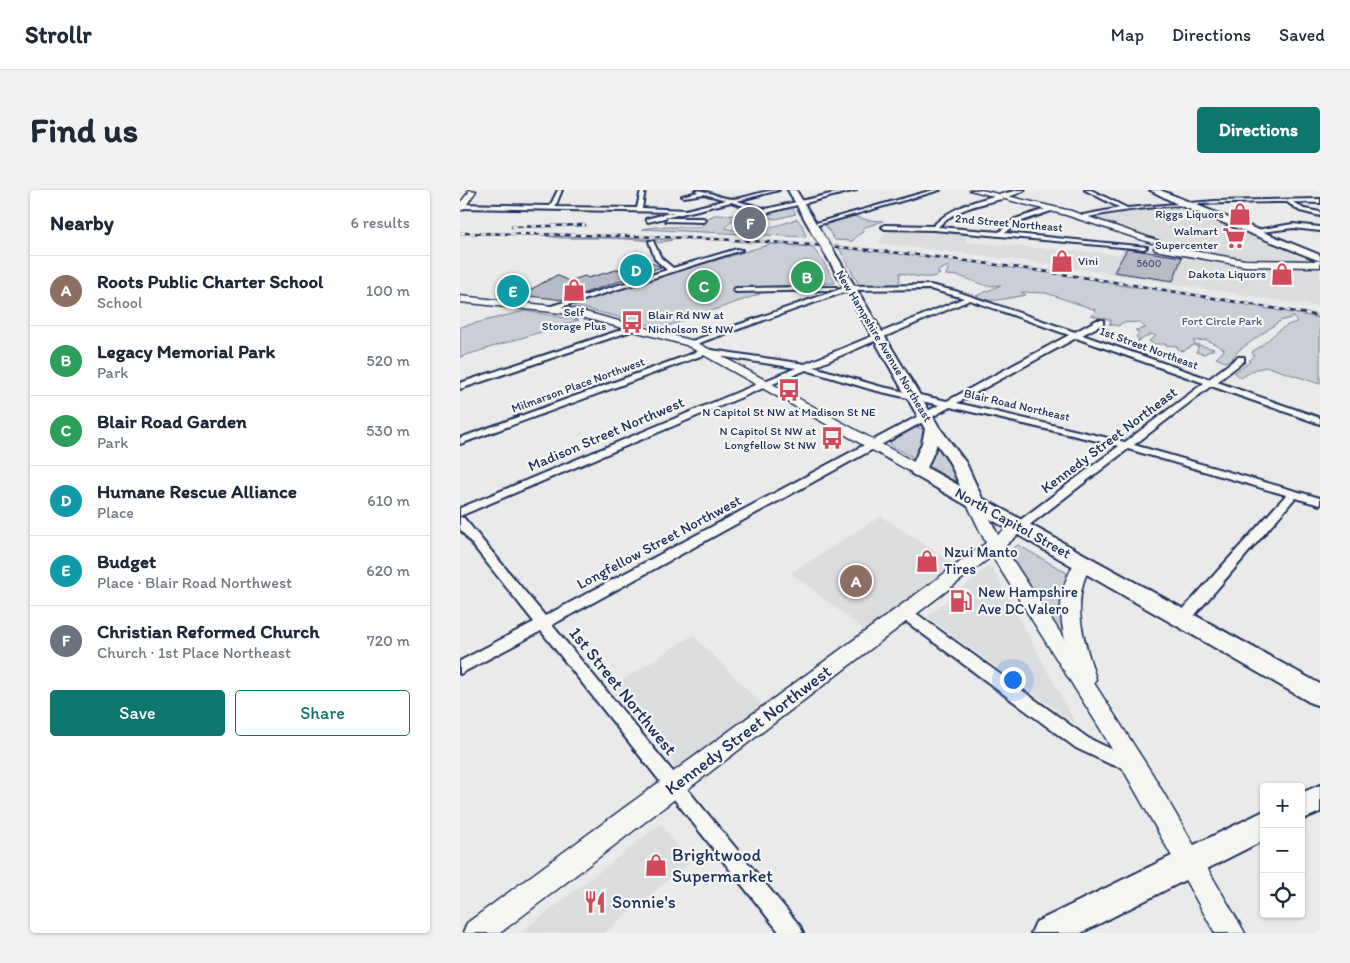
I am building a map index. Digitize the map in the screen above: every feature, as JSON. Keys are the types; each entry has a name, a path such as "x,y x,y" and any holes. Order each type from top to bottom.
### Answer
{"main road":[{"path":"460,205 473,191 471,190"},
{"name":"New Hampshire Avenue Northeast","path":"792,190 930,423 944,440 967,480 974,502"},
{"path":"973,190 1080,217 1140,243 1159,245 1245,263 1319,261"},
{"path":"1154,190 1184,204 1254,231 1319,261"},
{"path":"1184,204 1204,216 1319,261"},
{"name":"North Capitol Street","path":"460,299 550,308 586,315 690,343 1320,696"},
{"path":"918,470 930,443 930,423"},
{"path":"974,502 985,529 1038,616 1090,694 1231,933"},
{"name":"Kennedy Street Northwest","path":"477,933 1019,527"},
{"path":"1083,563 1076,572 1073,581 1070,609 1073,633 1090,694"},
{"path":"1305,805 1320,798"},
{"path":"1048,933 1260,827"}],"street":[{"path":"552,208 560,190"},
{"path":"639,209 643,190"},
{"path":"697,190 758,210 768,211 854,190"},
{"path":"684,196 713,190"},
{"path":"645,226 645,221 648,220 776,190"},
{"path":"812,224 938,190"},
{"path":"934,228 954,212 1022,190"},
{"path":"1088,190 1125,209"},
{"path":"1288,201 1302,210 1320,214"},
{"path":"1080,217 1125,209 1184,204 1320,201"},
{"path":"460,205 685,211"},
{"path":"1001,234 1006,228 1016,222 1052,209"},
{"path":"812,224 848,215"},
{"path":"648,220 703,220"},
{"path":"1254,231 1291,226 1320,229"},
{"name":"2nd Street Northeast","path":"885,227 934,228 1140,243"},
{"path":"1309,228 1320,233"},
{"path":"651,242 658,259 672,271"},
{"path":"550,308 740,250"},
{"path":"690,343 849,288"},
{"name":"1st Street Northeast","path":"736,290 934,288 970,298 1320,422"},
{"name":"Madison Street Northwest","path":"460,512 970,298"},
{"name":"Longfellow Street Northwest","path":"460,668 873,445 930,423 949,404 1100,322"},
{"path":"460,386 636,328"},
{"name":"Blair Road Northeast","path":"705,351 806,366 869,386 1127,445 1320,502"},
{"name":"Milmarson Place Northwest","path":"460,441 705,351"},
{"name":"Kennedy Street Northeast","path":"1019,527 1241,359"},
{"path":"1183,619 1293,494"},
{"name":"1st Street Northwest","path":"460,522 793,933"},
{"path":"905,613 1082,743 1110,757 1130,762"}],"shaded area":[{"path":"1180,206 1302,259 1239,259 1203,253 1088,218 1111,213"},
{"path":"890,229 969,233 965,242 1112,254 1121,254 1123,246 1210,259 1320,265 1320,307 1029,261 878,243"},
{"path":"881,516 954,564 866,631 791,573"},
{"path":"988,567 992,568 1076,724 927,617"},
{"path":"693,635 763,706 679,770 612,687"},
{"path":"661,824 690,862 604,933 520,933"}],"green space":[{"path":"792,207 796,214 776,219 766,217 754,220 732,220 725,228 743,231 752,230 772,227 797,219 802,225 806,237 642,229 655,227 701,227 706,219 714,215 755,216"},
{"path":"853,216 883,221 863,228 863,231 852,241 835,240 825,225"},
{"path":"546,236 609,238 561,238"},
{"path":"611,238 672,240 659,243 656,241"},
{"path":"771,244 812,247 823,261 835,283 757,287 760,294 662,328 567,304"},
{"name":"Fort Circle Park","path":"839,248 943,258 1104,281 1098,281 1130,287 1147,287 1320,318 1320,384 1268,367 1256,369 1241,378 1234,373 1250,362 1254,356 1252,352 1279,330 1297,322 1294,317 1280,321 1238,351 1231,360 1225,362 1216,358 1224,349 1207,340 1193,341 1195,344 1214,349 1204,354 1196,352 1199,347 1194,345 1183,351 1179,350 1176,346 1154,344 1149,341 1156,336 1151,334 1137,342 1139,339 1136,337 1139,333 1135,330 1146,328 1139,322 1121,323 1119,326 1109,324 1112,321 1091,315 1096,310 1046,293 1021,292 1026,295 1001,300 982,299 976,296 1001,285 987,286 959,276 946,275 949,266 937,271 940,274 930,277 900,273 899,286 859,285"},
{"path":"524,311 579,320 460,357 460,327"},
{"path":"917,427 923,429 925,437 916,459 890,445 891,441"},
{"path":"938,441 961,482 951,479 927,465"},
{"path":"1018,545 1067,573 1062,611 1067,649 1007,553"}],"building":[{"path":"1127,249 1182,257 1173,281 1114,272"},
{"path":"647,261 661,267 564,300 521,295 557,275 569,281 585,276 588,278"}],"railway":[{"path":"512,227 585,225"},
{"path":"460,233 696,238 838,247 1020,268 1320,316"}],"place":[{"name":"Riggs Liquors","path":"1240,214"},
{"name":"Christian Reformed Church","path":"750,223"},
{"name":"Walmart Supercenter","path":"1234,238"},
{"name":"Vini","path":"1062,261"},
{"name":"Humane Rescue Alliance","path":"636,270"},
{"name":"Dakota Liquors","path":"1282,274"},
{"name":"Legacy Memorial Park","path":"807,277"},
{"name":"Blair Road Garden","path":"704,286"},
{"name":"Self Storage Plus","path":"574,290"},
{"name":"Budget","path":"513,291"},
{"name":"Blair Rd NW at Nicholson St NW","path":"632,322"},
{"name":"N Capitol St NW at Madison St NE","path":"789,390"},
{"name":"N Capitol St NW at Longfellow St NW","path":"832,438"},
{"name":"Nzui Manto Tires","path":"927,561"},
{"name":"Roots Public Charter School","path":"856,581"},
{"name":"New Hampshire Ave DC Valero","path":"961,601"},
{"name":"Brightwood Supermarket","path":"656,865"},
{"name":"Sonnie's","path":"595,902"}]}
